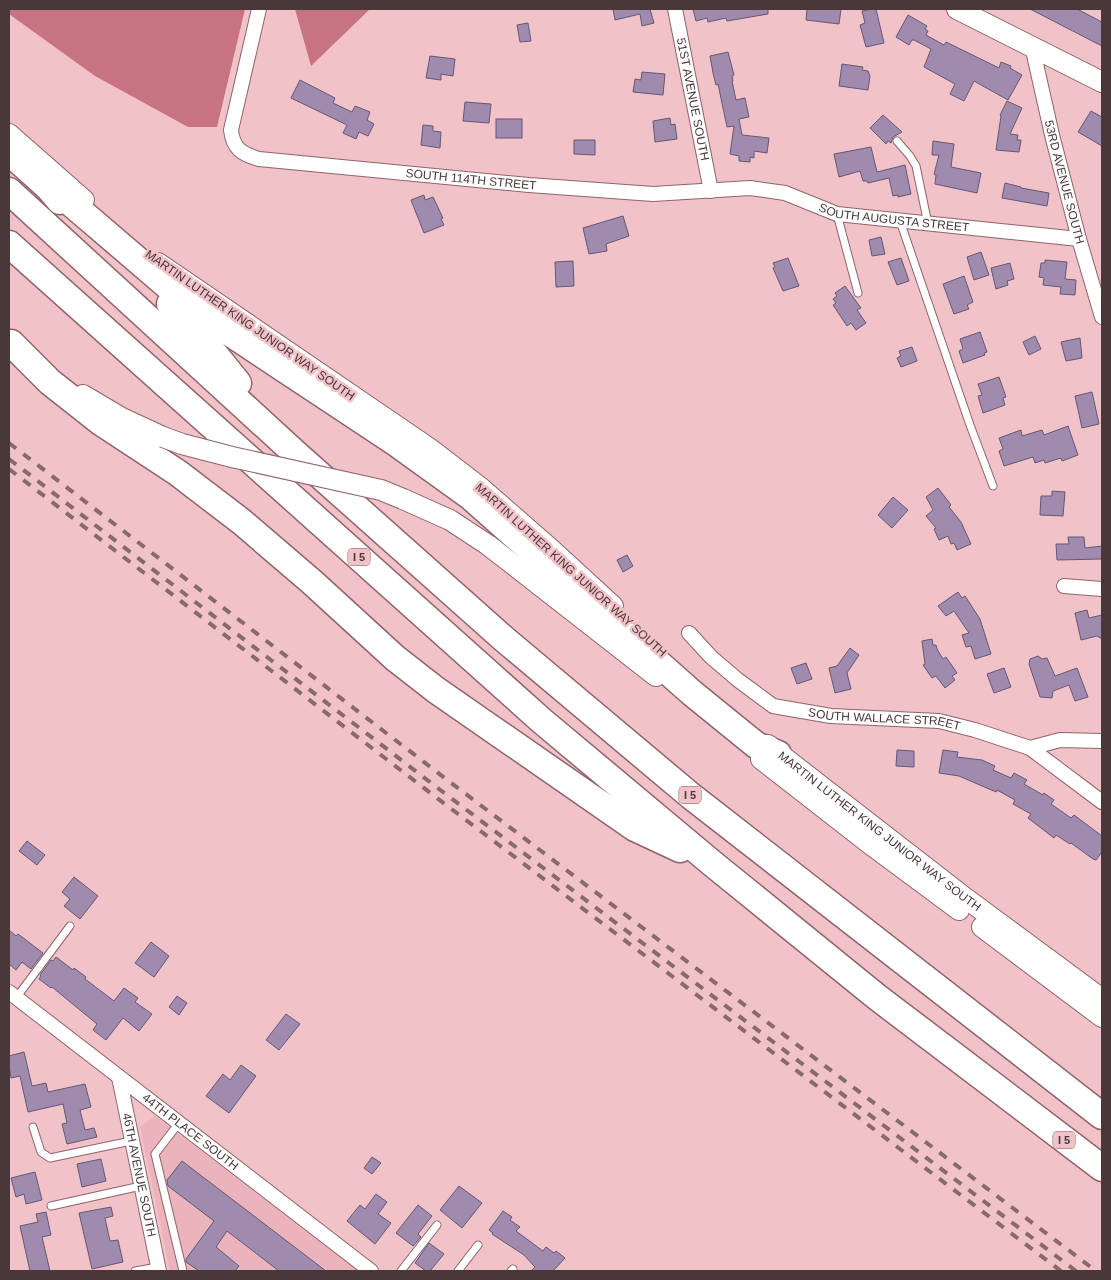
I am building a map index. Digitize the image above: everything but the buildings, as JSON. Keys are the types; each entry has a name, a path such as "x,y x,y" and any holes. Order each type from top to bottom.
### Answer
{"highway":[{"path":"9,152 166,299 192,326 295,453"},
{"path":"48,187 72,204 176,293 230,333 396,443 471,497 692,693 756,745 778,754"},
{"name":"I 5","path":"9,190 295,453 504,639 691,796 1102,1116"},
{"name":"I 5","path":"9,244 542,721 713,864 877,997 1102,1168"},
{"path":"10,342 50,382 102,423 178,473 242,522 312,582 395,658 436,690 635,828 713,864"}],"main road":[{"path":"957,9 1102,82"},
{"name":"MARTIN LUTHER KING JUNIOR WAY SOUTH","path":"9,134 164,268 429,448 481,488 552,550 665,655 778,754 960,894 1102,999"},
{"name":"MARTIN LUTHER KING JUNIOR WAY SOUTH","path":"10,342 90,400 122,418 163,437 232,457 381,490 450,520 488,545 874,847 1102,1017"}],"street":[{"name":"SOUTH 114TH STREET","path":"259,9 231,130 232,140 248,156 259,159 653,194 711,190"},
{"name":"51ST AVENUE SOUTH","path":"675,9 711,190"},
{"name":"53RD AVENUE SOUTH","path":"1032,46 1052,135 1079,239 1102,317"},
{"name":"SOUTH AUGUSTA STREET","path":"711,190 750,188 785,193 837,214 1079,239"},
{"path":"1064,586 1102,589"},
{"name":"SOUTH WALLACE STREET","path":"689,633 711,657 773,706 831,716 939,721 975,730 1030,748"},
{"path":"1030,748 1060,740 1102,741"},
{"path":"1030,748 1102,802"},
{"name":"44TH PLACE SOUTH","path":"12,995 372,1271"},
{"name":"46TH AVENUE SOUTH","path":"119,1078 158,1269"}],"lane":[{"path":"897,141 916,166 928,224"},
{"path":"837,214 858,293"},
{"path":"900,221 970,425 993,486"},
{"path":"12,995 70,926"},
{"path":"179,1124 155,1154 183,1271"},
{"path":"33,1127 40,1152 50,1158 131,1141"},
{"path":"51,1206 141,1186"},
{"path":"401,1271 437,1225"},
{"path":"458,1271 478,1245"},
{"path":"135,1271 158,1269"}],"shaded area":[{"path":"9,9 245,9 217,127 188,127 95,76 9,14"},
{"path":"295,9 370,9 311,66"},
{"path":"155,1116 358,1271 170,1271 140,1127"}],"railway":[{"path":"9,443 446,779 1096,1271"},
{"path":"9,459 439,789 1076,1271"},
{"path":"9,469 433,795 1061,1271"}]}
